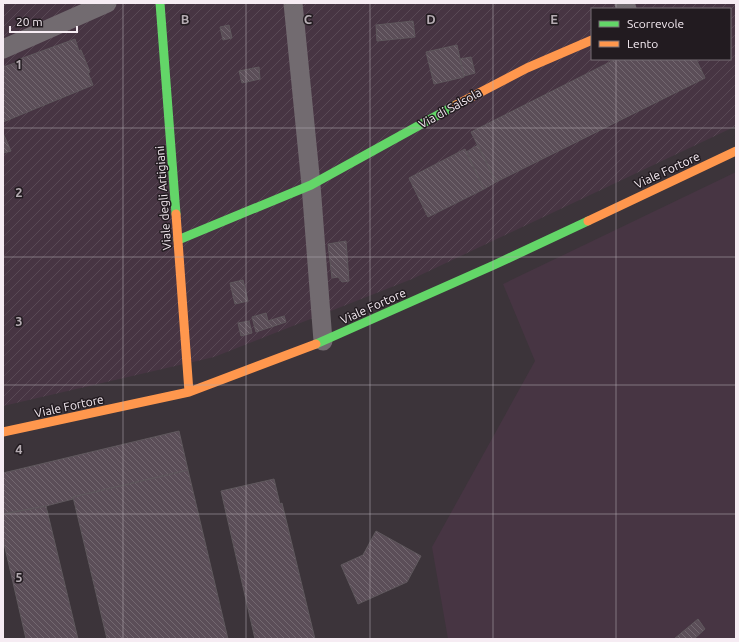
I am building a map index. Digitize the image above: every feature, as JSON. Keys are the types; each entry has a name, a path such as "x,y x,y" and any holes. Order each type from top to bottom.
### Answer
{"street":[{"path":"3,49 107,3"},
{"name":"Viale degli Artigiani","path":"162,3 189,392"},
{"path":"293,3 311,185 323,341"},
{"name":"Via di Salsola","path":"178,240 311,185 483,90 527,68 591,40"},
{"name":"Viale Fortore","path":"3,432 189,392 323,341 494,265 736,151"}],"shaded area":[{"path":"3,3 736,3 736,126 412,279 214,357 3,406"},
{"path":"736,172 736,639 448,639 432,547 535,361 503,284"}],"building":[{"path":"413,21 415,37 377,41 376,25"},
{"path":"229,25 232,38 223,40 220,27"},
{"path":"75,39 79,51 81,50 90,72 88,73 93,85 3,122 3,67 21,61 20,59"},
{"path":"457,45 464,77 434,84 426,52"},
{"path":"471,57 475,73 464,76 460,59"},
{"path":"614,60 696,60 705,78 496,182 471,132"},
{"path":"259,67 260,79 242,83 239,71"},
{"path":"3,133 11,151 3,153"},
{"path":"478,145 496,182 484,189 466,152"},
{"path":"465,149 484,189 428,217 409,178"},
{"path":"346,241 349,281 342,282 338,277 332,278 328,244"},
{"path":"243,280 248,301 235,304 230,283"},
{"path":"266,313 268,321 284,316 286,322 256,332 252,317"},
{"path":"249,321 252,333 241,336 238,323"},
{"path":"179,431 188,470 73,497 73,499 46,506 3,514 3,473"},
{"path":"188,470 228,639 107,639 73,497"},
{"path":"274,479 280,504 282,503 315,639 255,639 221,491"},
{"path":"46,506 78,639 26,639 3,539 3,514"},
{"path":"376,531 421,556 407,582 358,604 341,565 363,555"},
{"path":"698,619 705,629 694,639 674,639"}],"traffic: fast":[{"path":"160,3 176,214"},
{"path":"178,240 311,185 456,105"},
{"path":"316,344 494,265 588,221"}],"traffic: slow":[{"path":"456,105 527,68 591,40"},
{"path":"588,221 736,151"},
{"path":"176,214 189,392"},
{"path":"3,432 189,392 316,344"}]}
